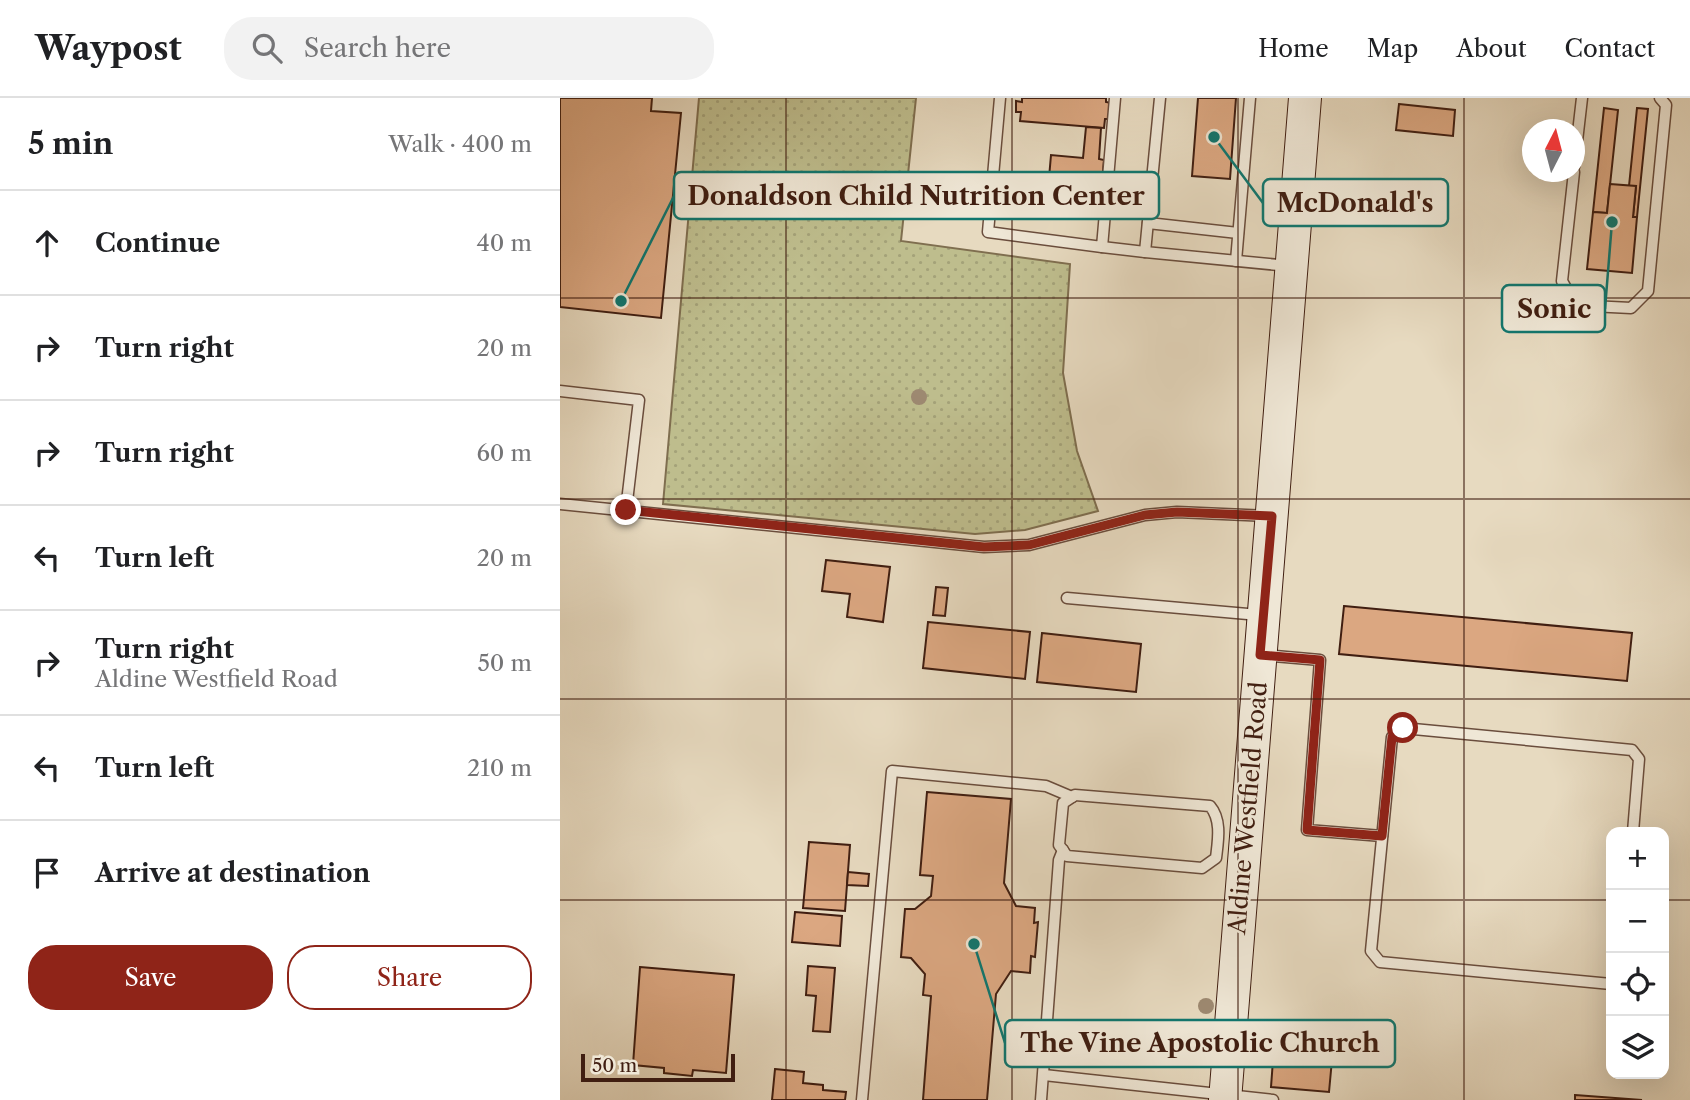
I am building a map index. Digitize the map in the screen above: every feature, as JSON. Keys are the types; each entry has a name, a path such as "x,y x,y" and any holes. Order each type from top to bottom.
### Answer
{"main road":[{"name":"Aldine Westfield Road","path":"1211,1096 1232,837 1264,615 1305,98"}],"lane":[{"path":"1000,98 988,232 1145,252 1292,266"},
{"path":"1102,247 1115,98"},
{"path":"1145,252 1160,98"},
{"path":"1236,261 1250,98"},
{"path":"1580,119 1583,98"},
{"path":"1573,182 1562,281 1572,299 1591,306 1631,308 1648,291 1666,105 1660,98"},
{"path":"1148,223 1238,233"},
{"path":"560,391 639,400 626,510"},
{"path":"560,504 984,547 1029,545 1145,515 1177,512 1272,516"},
{"path":"1067,598 1264,615"},
{"path":"1260,655 1320,660 1307,830 1382,836"},
{"path":"1606,984 1380,962 1371,951 1392,737 1403,728 1632,750 1639,759 1633,827"},
{"path":"862,1100 892,771 1046,786 1072,797"},
{"path":"1075,795 1210,806 1232,837 1216,859 1202,868 1067,856 1059,845 1063,803 1075,795"},
{"path":"1041,1100 1059,860 1063,850"},
{"path":"1044,1075 1211,1096 1273,1100"}],"shaded area":[{"path":"699,98 916,98 901,241 1070,264 1063,373 1077,451 1098,511 1025,530 975,534 663,504"}],"building":[{"path":"560,98 652,98 651,111 681,113 661,318 560,307"},
{"path":"1022,98 1106,98 1106,102 1111,103 1110,119 1105,119 1104,128 1020,121 1021,112 1016,112 1016,101 1022,102"},
{"path":"1198,98 1236,98 1230,179 1192,176"},
{"path":"1399,104 1455,110 1453,136 1396,130"},
{"path":"1604,108 1618,110 1607,213 1593,212"},
{"path":"1637,108 1648,109 1637,217 1633,217 1636,186 1629,186"},
{"path":"1086,127 1101,128 1099,159 1104,160 1102,182 1049,178 1051,155 1083,158"},
{"path":"1610,184 1636,186 1633,217 1637,217 1632,273 1587,269 1593,212 1607,213"},
{"path":"826,560 890,567 883,622 847,617 850,594 822,591"},
{"path":"936,587 948,588 945,616 933,615"},
{"path":"1344,606 1632,633 1627,681 1339,654"},
{"path":"928,622 1030,632 1025,679 923,668"},
{"path":"1042,633 1141,644 1136,692 1037,682"},
{"path":"927,792 1011,799 1004,883 1016,906 1035,908 1034,923 1038,922 1035,957 1031,956 1030,973 1011,971 996,994 987,1100 923,1100 931,996 923,995 925,974 911,958 901,957 905,909 915,909 931,896 933,876 920,875"},
{"path":"809,842 850,845 845,911 803,908"},
{"path":"848,872 869,874 868,886 847,885"},
{"path":"795,912 842,916 840,946 792,942"},
{"path":"808,966 835,968 830,1032 813,1031 816,996 806,995"},
{"path":"640,967 734,975 726,1073 693,1070 692,1076 664,1073 664,1068 633,1065"},
{"path":"1275,1033 1334,1038 1329,1092 1271,1087"},
{"path":"775,1069 804,1072 803,1083 823,1085 823,1090 846,1092 845,1100 772,1100"},
{"path":"1575,1095 1642,1100 1575,1100"}],"place":[{"name":"McDonald's","path":"1214,137"},
{"name":"Sonic","path":"1612,222"},
{"name":"Donaldson Child Nutrition Center","path":"621,301"},
{"name":"The Vine Apostolic Church","path":"974,944"}],"route":[{"path":"626,510 984,547 1029,545 1145,515 1177,512 1272,516 1260,655 1320,660 1307,830 1382,836 1392,737 1403,728"}]}
